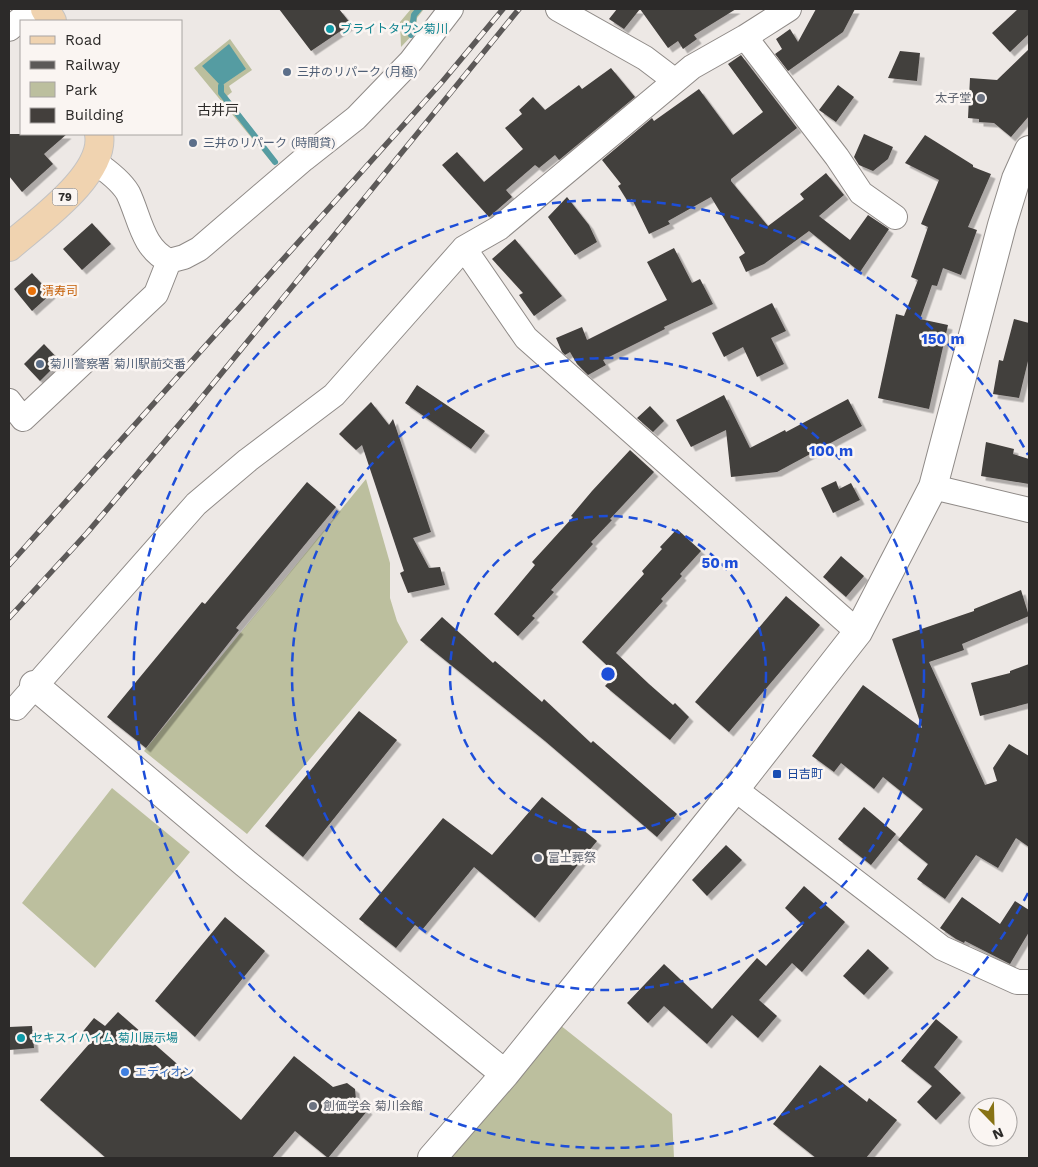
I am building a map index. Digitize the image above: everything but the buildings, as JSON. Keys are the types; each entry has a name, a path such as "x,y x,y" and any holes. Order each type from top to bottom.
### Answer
{"main road":[{"path":"45,9 51,20"},
{"name":"79","path":"9,247 72,192 98,151 99,135"}],"street":[{"path":"20,20 33,9"},
{"path":"93,161 127,191 149,244 157,255 169,261 184,257 198,249 304,159 356,118 422,48 451,9"},
{"path":"558,9 645,58 674,80"},
{"path":"16,708 34,685 196,504 248,460 334,395 464,248 498,228 692,66 745,37 789,9"},
{"path":"9,30 20,20"},
{"path":"745,37 837,157 861,193 895,217"},
{"path":"432,1158 505,1074 735,789 858,632 933,487 1002,225 1016,179 1029,150"},
{"path":"464,248 526,338 858,632"},
{"path":"9,401 23,419 156,294 169,261"},
{"path":"933,487 1029,510"},
{"path":"34,685 245,863 505,1074"},
{"path":"735,789 942,948 1017,982 1029,982"}],"green space":[{"path":"411,9 424,9 417,18 416,31 401,47 400,22"},
{"path":"230,39 252,70 229,86 232,92 227,96 277,161 273,164 194,68"},
{"path":"366,479 390,563 390,598 397,621 408,642 247,834 144,751"},
{"path":"112,788 190,852 95,968 22,903"},
{"path":"560,1025 672,1114 674,1158 447,1158"}],"water":[{"path":"229,44 246,69 221,86 202,66"}],"waterway":[{"path":"411,35 414,15 419,9"},
{"path":"221,86 221,93 275,162"}],"railway":[{"path":"9,565 442,82 503,9"},
{"path":"9,618 87,533 194,407 519,9"}],"place":[{"name":"ブライトタウン菊川","path":"330,29"},
{"name":"三井のリパーク (月極)","path":"287,72"},
{"name":"太子堂","path":"981,98"},
{"name":"三井のリパーク (時間貸)","path":"193,143"},
{"name":"清寿司","path":"32,291"},
{"name":"菊川警察署 菊川駅前交番","path":"40,364"},
{"name":"日吉町","path":"777,774"},
{"name":"富士葬祭","path":"538,858"},
{"name":"セキスイハイム 菊川展示場","path":"21,1038"},
{"name":"エディオン","path":"125,1072"},
{"name":"創価学会 菊川会館","path":"313,1106"}],"district":[{"name":"古井戸","path":"218,110"}]}
